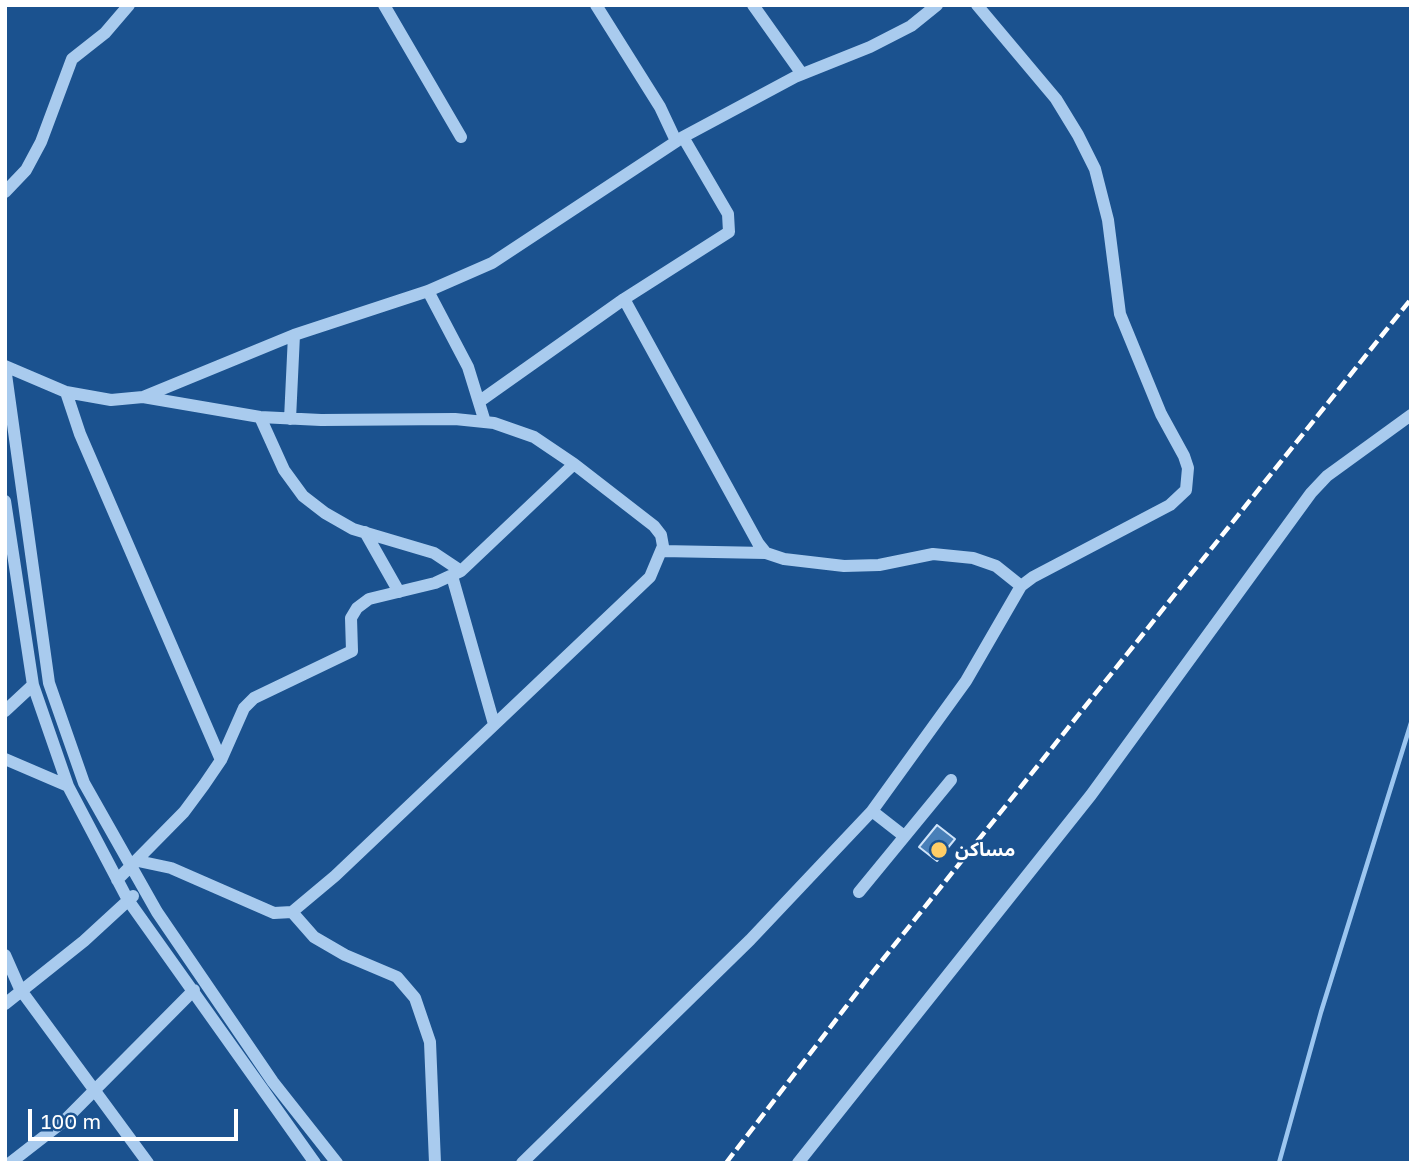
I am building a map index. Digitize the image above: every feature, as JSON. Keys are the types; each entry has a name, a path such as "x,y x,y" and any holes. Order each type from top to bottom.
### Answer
{"street":[{"path":"5,192 26,170 41,142 72,59 105,33 129,5"},
{"path":"384,5 461,137"},
{"path":"481,401 624,299 723,238 731,227 715,191 679,139 596,5"},
{"path":"753,5 802,74"},
{"path":"143,397 294,335 428,290 492,263 679,139 802,74 870,47 911,26 937,5"},
{"path":"522,1163 750,940 872,811 966,681 1021,586 1032,577 1179,498 1186,490 1188,468 1161,414 1120,314 1108,220 1095,169 1056,99 977,5"},
{"path":"428,290 468,367 481,401 485,422"},
{"path":"624,299 758,543 766,553"},
{"path":"290,419 294,335"},
{"path":"5,366 66,392 111,400 143,397 260,417 290,419 485,422 534,438 574,464 654,526 661,535 663,551 650,577 335,876 292,912 274,913 172,868 134,864"},
{"path":"5,366 49,683 84,783 134,864 142,888 273,1082 337,1163"},
{"path":"66,392 80,434 221,760"},
{"path":"798,1163 1091,795 1311,493 1328,476 1411,415"},
{"path":"260,417 284,470 303,496 325,513 365,532 434,553 456,574 494,724"},
{"path":"117,880 184,812 221,760 248,704 352,651 351,621 354,611 369,599 456,574 574,464"},
{"path":"5,501 33,685 68,786 128,900 315,1163"},
{"path":"365,532 399,592"},
{"path":"663,551 766,553 784,559 844,566 879,565 933,554 973,558 996,566 1021,586"},
{"path":"5,711 33,685"},
{"path":"5,759 68,786"},
{"path":"859,892 951,780"},
{"path":"872,811 904,836"},
{"path":"5,1004 20,989 85,941 142,888"},
{"path":"292,912 314,937 397,977 415,998 430,1042 435,1163"},
{"path":"5,956 20,989 148,1163"},
{"path":"10,1163 64,1121 194,990"}],"building":[{"path":"937,825 955,839 937,861 919,847"}],"waterway":[{"path":"1279,1163 1321,1012 1411,723"}],"railway":[{"path":"726,1163 872,973 1411,299"}],"place":[{"name":"مساكن","path":"939,850"}]}
